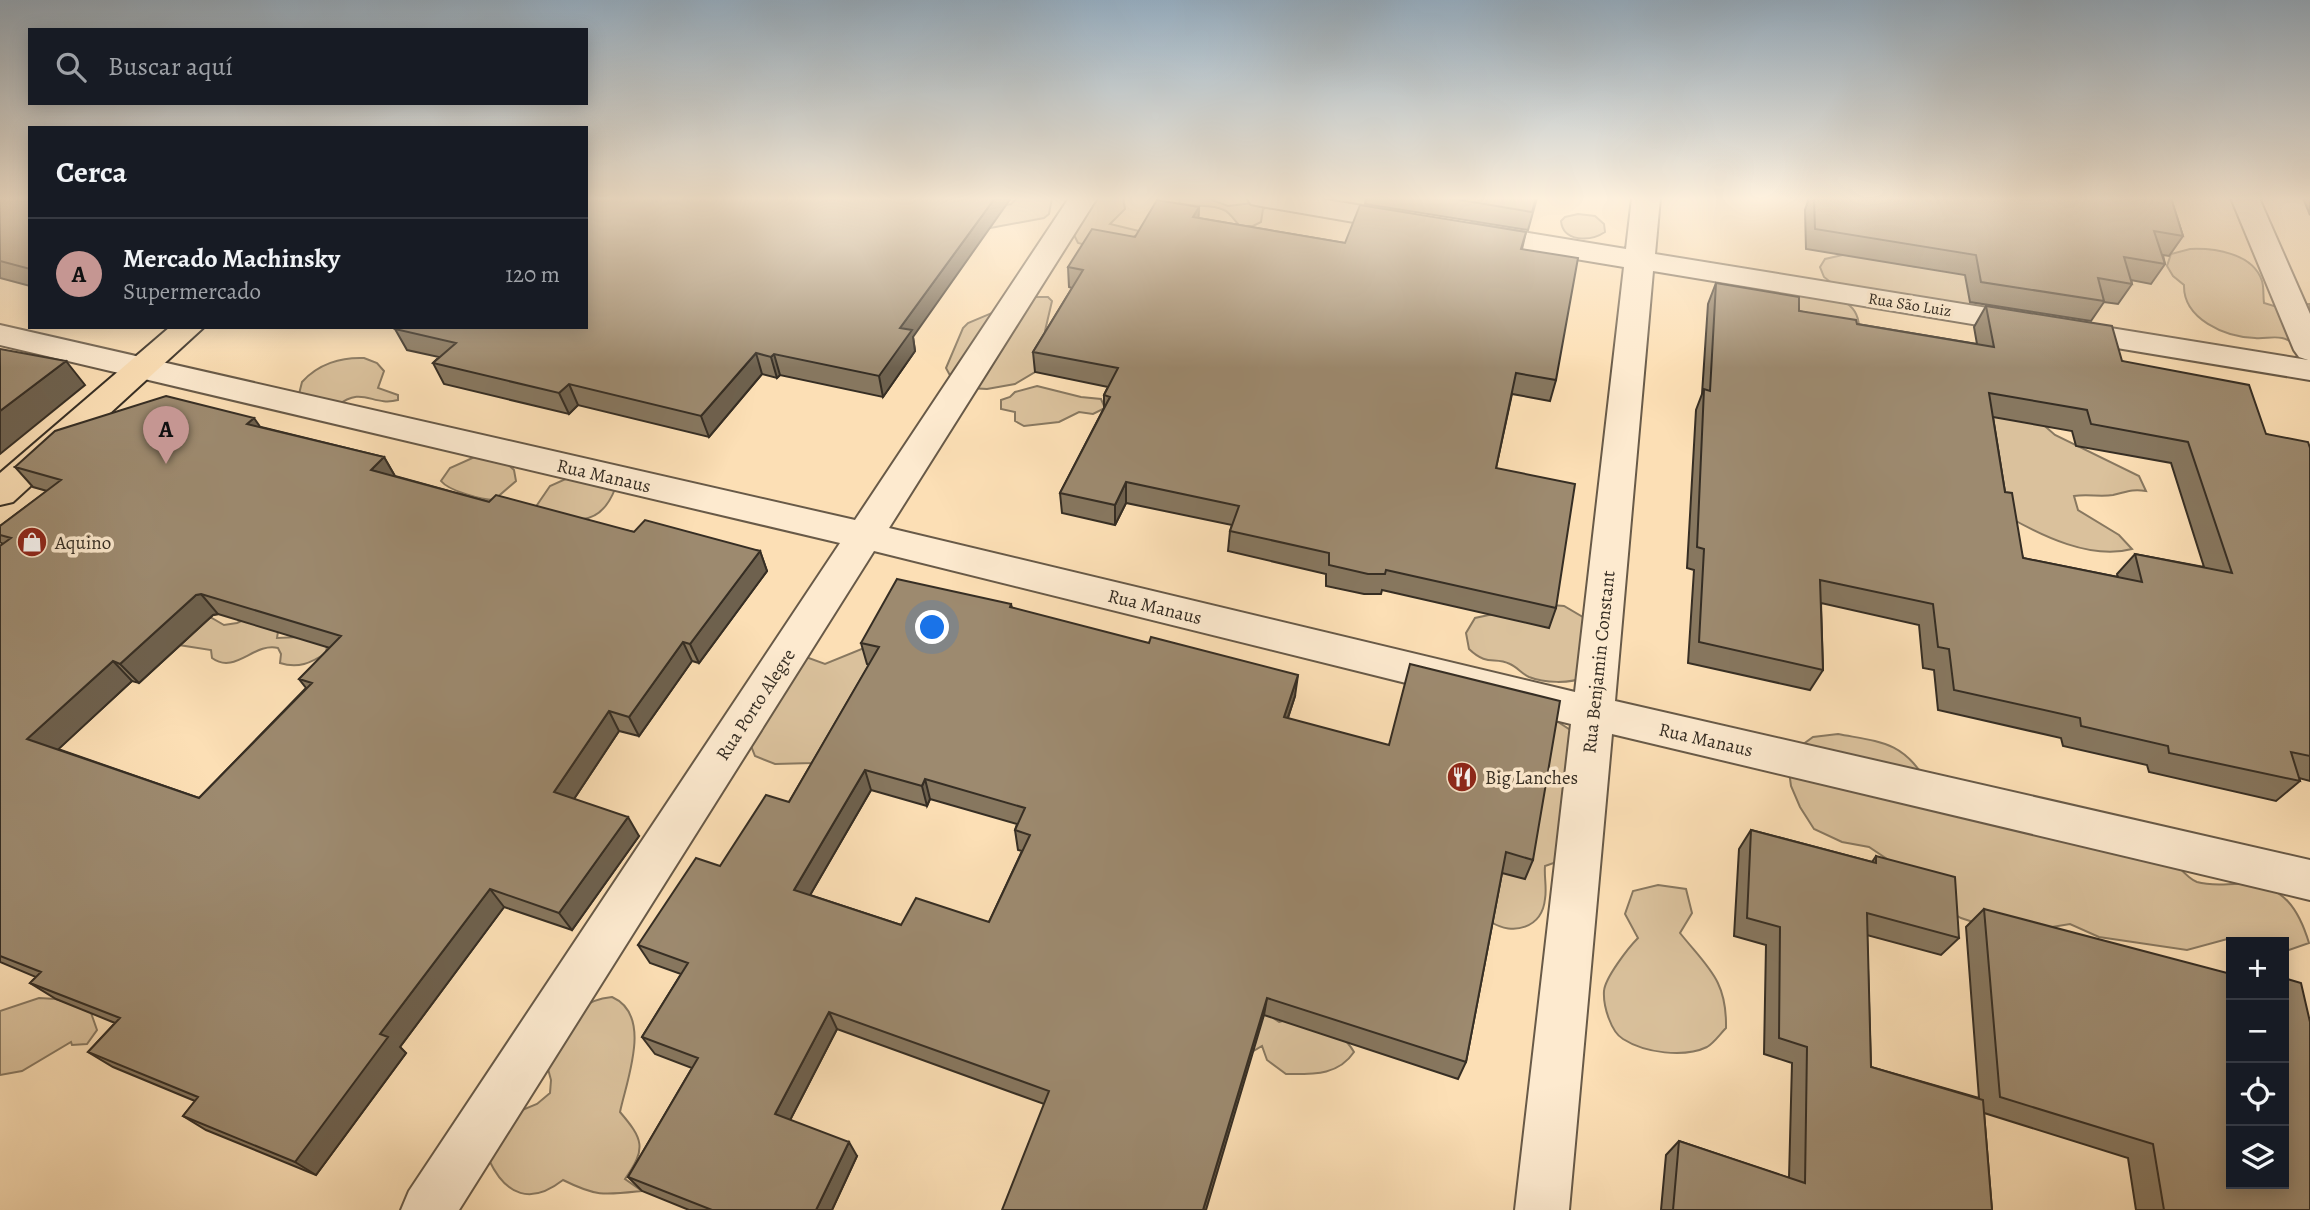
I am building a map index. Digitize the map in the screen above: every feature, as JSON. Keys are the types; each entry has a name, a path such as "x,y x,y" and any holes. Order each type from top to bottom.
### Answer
{"main road":[{"path":"0,493 188,329"}],"street":[{"name":"Rua Porto Alegre","path":"428,1210 1046,254"},
{"name":"Rua São Luiz","path":"1611,254 2310,370"},
{"name":"Rua Benjamin Constant","path":"1542,1210 1640,254"},
{"path":"2269,254 2310,350"},
{"name":"Rua Manaus","path":"0,335 864,536 1593,713 2310,880"}],"shaded area":[{"path":"1850,254 1917,267 1960,266 1997,305 1993,308 1976,309 1842,291 1824,277 1820,267 1825,259"},
{"path":"2171,254 2233,254 2242,258 2257,272 2262,281 2264,303 2274,306 2310,304 2310,354 2286,339 2243,337 2208,324 2190,307 2184,285 2173,276 2167,266"},
{"path":"1794,291 1845,302 1857,316 1859,327 1846,332 1779,302"},
{"path":"1030,297 1048,297 1052,301 1045,331 1048,343 1035,372 1015,384 987,389 969,388 954,383 946,368 963,328 968,323"},
{"path":"364,358 377,363 384,371 378,388 398,395 398,400 381,401 354,397 337,406 299,394 302,382 323,366 338,360"},
{"path":"1037,386 1101,399 1105,408 1093,414 1079,412 1059,422 1024,426 1015,421 1015,412 1001,409 1001,400 1015,392"},
{"path":"1914,404 2039,421 2055,435 2139,476 2146,491 2108,496 2074,496 2078,510 2119,535 2132,549 2116,552 2084,549 2051,538 2007,516"},
{"path":"479,455 499,456 514,470 516,481 494,500 466,494 441,481 450,468"},
{"path":"570,477 615,489 608,503 591,517 571,519 535,508 550,486"},
{"path":"1540,604 1564,606 1593,623 1585,677 1565,682 1535,679 1510,664 1486,660 1469,649 1466,633 1475,618"},
{"path":"261,612 281,613 277,638 299,637 327,645 326,653 310,662 293,665 280,663 281,654 278,648 269,647 229,663 212,658 211,650 179,645 210,617 224,625 237,623"},
{"path":"894,644 812,763 775,764 755,756 748,738 795,653 825,664 869,646"},
{"name":"Big Lanches","path":"1545,719 1558,722 1575,733 1568,858 1545,866 1545,899 1538,917 1525,927 1508,928 1491,922 1366,798"},
{"path":"1838,734 1889,745 1908,757 1926,780 2172,860 2187,876 2197,882 2215,885 2259,885 2270,889 2280,894 2295,910 2309,943 2289,950 2289,937 2226,937 2226,939 2187,950 2099,937 2070,924 2046,928 1991,928 1961,918 1933,902 1893,863 1869,847 1842,842 1814,829 1791,786 1788,764 1798,748 1813,737"},
{"path":"1658,885 1686,889 1692,913 1680,933 1714,976 1723,998 1726,1028 1710,1045 1698,1050 1676,1053 1653,1051 1632,1044 1615,1031 1606,1011 1605,985 1638,938 1625,914 1633,891"},
{"path":"612,997 624,1006 632,1018 634,1049 620,1112 634,1130 639,1144 637,1159 625,1179 642,1191 601,1193 563,1180 551,1188 530,1194 511,1189 503,1182 489,1160 503,1118 537,1104 550,1093 551,1080 544,1054 580,1009 599,999"},
{"path":"39,998 56,999 90,1010 97,1030 87,1044 72,1045 71,1042 22,1071 0,1075 0,1011"},
{"path":"1251,1003 1279,1022 1300,1019 1321,1024 1340,1036 1354,1052 1348,1060 1332,1070 1286,1074 1267,1060 1262,1046 1250,1053"}],"building":[{"path":"0,254 28,254 28,268 0,261"},
{"path":"588,254 954,254 900,328 912,330 879,376 774,354 771,357 756,353 701,416 569,384 559,393 433,363 456,343 395,329 588,329"},
{"path":"1076,254 1556,254 1578,258 1556,380 1516,373 1496,468 1575,484 1556,608 1386,570 1385,574 1368,574 1329,565 1329,553 1230,531 1239,506 1126,482 1115,505 1060,493 1110,397 1104,395 1118,368 1033,352 1083,270 1068,267"},
{"path":"1973,254 2162,254 2165,264 2124,257 2132,284 2098,278 2104,301 1981,282 1976,255"},
{"path":"1716,283 1799,297 1799,311 1856,320 1857,324 1994,347 1986,306 2112,326 2122,361 2249,385 2266,434 2308,442 2310,448 2310,756 2291,752 2300,781 2169,753 2168,746 2081,726 2080,718 1954,690 1949,649 1938,647 1933,604 1820,580 1823,670 1699,642 1704,549 1697,547 1704,389 1710,391","holes":["1989,393 2087,410 2091,424 2188,442 2232,573 2135,554 2142,582 2023,558 2012,493 2005,492"]},
{"path":"0,349 66,361 0,411"},
{"path":"166,396 254,418 247,424 384,457 371,470 489,502 496,495 634,532 645,520 760,551 690,644 683,642 629,717 609,711 554,792 628,817 559,913 490,889 380,1034 388,1037 295,1162 183,1116 198,1097 88,1052 120,1018 30,983 41,972 0,956 0,546 11,538 0,535 0,526 61,480 15,467 55,431","holes":["201,594 341,636 299,679 312,683 199,798 27,739 113,661 120,664 196,595"]},
{"path":"897,579 1011,604 1010,607 1149,643 1151,637 1298,675 1284,717 1389,745 1410,664 1560,701 1533,860 1506,852 1466,1062 1267,998 1203,1210 1002,1210 1049,1091 829,1012 775,1114 849,1142 816,1210 712,1210 628,1177 698,1058 642,1037 688,963 638,945 696,858 720,866 766,795 789,802 879,647 861,643","holes":["865,770 922,786 925,779 1025,808 1015,830 1030,835 989,922 916,898 901,925 794,890"]},
{"path":"1751,830 1876,863 1876,856 1955,877 1959,938 1867,913 1871,1067 1983,1100 1992,1210 1673,1210 1679,1141 1805,1183 1807,1047 1779,1038 1780,927 1747,918"},
{"path":"1984,909 2226,973 2226,1189 2289,1189 2289,979 2301,983 2310,1022 2310,1210 2164,1210 2153,1144 2000,1097"}],"place":[{"name":"Mercado Machinsky","path":"166,464"},
{"name":"Aquino","path":"32,542"},
{"name":"Big Lanches","path":"1462,777"}]}
